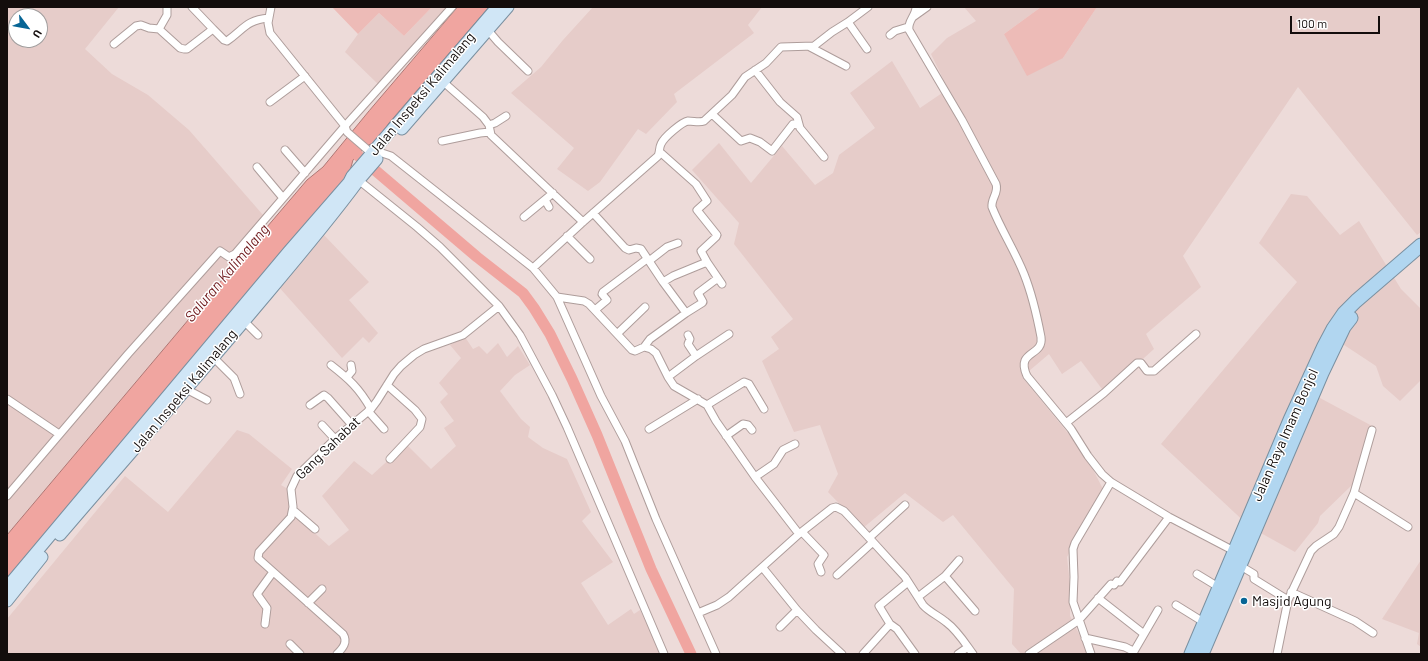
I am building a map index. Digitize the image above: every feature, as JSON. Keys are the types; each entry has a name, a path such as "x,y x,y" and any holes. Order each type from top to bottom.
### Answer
{"highway":[{"name":"Jalan Raya Imam Bonjol","path":"1202,654 1290,420 1333,329 1344,312 1421,246"},
{"name":"Jalan Raya Imam Bonjol","path":"1191,654 1220,588 1239,557 1344,327 1357,311 1393,278 1421,256"}],"main road":[{"name":"Jalan Inspeksi Kalimalang","path":"485,27 497,7"},
{"name":"Jalan Inspeksi Kalimalang","path":"7,601 182,387 330,211 375,153 485,27 508,7"},
{"name":"Jalan Inspeksi Kalimalang","path":"7,587 182,387"}],"street":[{"path":"159,29 167,15 167,7"},
{"path":"192,7 224,40 227,41 254,21 268,18"},
{"path":"271,7 268,18 270,33 346,129 375,153 391,156 533,268 557,297 601,396 625,441 656,519 716,654"},
{"path":"7,496 128,354 220,251 229,257 235,254 452,7"},
{"path":"533,268 658,156 661,144 664,140 682,124 688,122 702,122 732,95 745,77 766,62 781,47 810,47 818,45 832,32 868,7"},
{"path":"890,35 895,31 908,27 916,12 916,7"},
{"path":"913,17 928,7"},
{"path":"848,22 867,49"},
{"path":"114,44 138,25 159,29 184,50 213,29"},
{"path":"485,27 528,71"},
{"path":"908,27 996,184 997,192 992,201 992,207 1026,280 1041,339 1038,348 1026,359 1023,368 1031,381 1066,423 1097,469 1111,482 1239,557 1254,574 1254,579 1288,600"},
{"path":"810,47 846,66"},
{"path":"755,70 780,102 797,117 798,125 824,157"},
{"path":"270,102 305,76"},
{"path":"440,79 483,117 489,129 583,222"},
{"path":"712,114 741,141 750,138 760,142 772,151 793,124 798,125"},
{"path":"442,141 480,133 489,129 506,116"},
{"path":"285,150 305,173"},
{"path":"644,347 650,339 702,303 703,302 698,294 720,281 701,251 717,236 697,210 707,201 696,184 660,152"},
{"path":"256,168 283,198"},
{"path":"356,177 418,226 440,247 499,306 520,335 552,395 664,654"},
{"path":"524,217 553,193"},
{"path":"545,200 549,207"},
{"path":"593,213 625,248 629,250 638,248 641,249 686,313"},
{"path":"567,236 590,259"},
{"path":"595,310 606,300 602,294 603,292 667,247 678,243"},
{"path":"663,282 673,276 707,262"},
{"path":"557,297 584,301 595,310 632,350 634,351 644,347 652,348 668,377 678,389 698,399 706,405 755,477 801,533 824,555 818,564 821,572"},
{"name":"Gang Sahabat","path":"293,510 291,490 295,479 335,439 370,410 394,374 414,356 432,345 463,335 499,306"},
{"path":"617,334 645,307"},
{"path":"240,317 258,335"},
{"path":"668,377 729,334"},
{"path":"1066,423 1104,393 1137,363 1141,364 1147,371 1154,371 1196,334"},
{"path":"688,335 690,339 688,344 696,356"},
{"path":"210,354 234,378 240,394"},
{"path":"331,365 362,393 370,410 384,429"},
{"path":"347,378 352,371 351,365"},
{"path":"706,405 744,382 749,384 764,409"},
{"path":"387,385 415,410 422,419 420,428 390,459"},
{"path":"182,387 207,400"},
{"path":"310,406 324,395 352,425"},
{"path":"7,399 59,434"},
{"path":"649,429 698,399"},
{"path":"322,424 335,439"},
{"path":"726,436 743,424 748,425 752,430"},
{"path":"1277,654 1283,616 1291,592 1310,551 1334,534 1340,527 1354,493 1372,430"},
{"path":"755,477 774,464 783,450 795,444"},
{"path":"1091,654 1073,602 1074,577 1072,549 1111,482"},
{"path":"1354,493 1408,527"},
{"path":"837,574 905,505"},
{"path":"698,614 729,597 801,533 832,508 836,507 844,511 902,573 926,609 947,622 973,654"},
{"path":"315,529 293,510 289,521 259,552 258,558 345,637 345,643 337,654"},
{"path":"1029,654 1079,620 1111,584 1114,585 1117,581 1120,582 1169,517"},
{"path":"918,597 945,576 959,560"},
{"path":"762,568 797,610 842,654"},
{"path":"265,624 267,608 257,594 273,572"},
{"path":"1197,574 1220,588"},
{"path":"945,576 975,611"},
{"path":"908,582 879,606 887,620 897,629 915,654"},
{"path":"308,603 322,589"},
{"path":"1291,592 1350,618 1373,633"},
{"path":"1098,598 1144,634"},
{"path":"1176,605 1205,623"},
{"path":"780,626 797,610"},
{"path":"1085,638 1125,647 1131,650 1133,654 1158,610"},
{"path":"863,654 890,624"},
{"path":"290,644 300,654"},
{"path":"958,654 968,647"}],"shaded area":[{"path":"7,7 119,7 85,49 112,74 148,95 189,130 263,215 232,256 232,268 7,535"},
{"path":"332,7 432,7 404,36 379,13 358,34"},
{"path":"432,7 448,7 381,87 345,52 358,34 379,13 404,36"},
{"path":"458,7 489,7 389,123 376,142 366,146 353,160 349,174 7,578 7,535 307,180 323,167"},
{"path":"593,7 762,7 748,25 754,33 674,94 677,102 646,134 638,129 600,182 588,191 557,169 574,148 511,93 541,67"},
{"path":"964,7 1041,7 1004,34 1063,58 1097,7 1421,7 1421,232 1417,235 1298,87 1183,256 1201,287 1146,334 1154,349 1105,393 1081,361 1062,374 1049,354 1022,377 1085,454 1104,491 1067,557 1070,585 1070,616 1089,654 1021,654 1012,644 1014,589 953,515 943,522 905,493 863,528 828,492 838,474 820,425 794,432 762,361 779,349 771,337 793,319 734,244 739,223 692,170 719,143 751,183 782,146 815,185 833,173 839,155 875,128 850,93 892,61 920,108 948,89 931,54 947,38 976,21"},
{"path":"1041,7 1097,7 1063,58 1027,76 1004,34"},
{"path":"1291,194 1307,196 1340,235 1359,221 1401,289 1421,309 1421,380 1400,401 1383,386 1376,366 1332,337 1307,391 1374,427 1352,485 1320,516 1318,523 1295,552 1250,527 1161,444 1297,282 1259,243"},
{"path":"322,233 369,282 349,300 378,333 369,343 363,337 342,358 278,286"},
{"path":"465,337 473,349 479,346 487,354 498,343 507,357 518,346 530,365 515,375 500,391 521,419 530,427 528,437 543,448 567,459 591,512 582,521 613,562 581,583 608,625 631,609 634,614 640,610 661,654 7,654 7,619 125,476 168,512 237,430 249,434 292,469 281,485 293,492 297,517 329,546 349,530 322,496 354,461 372,475 406,444 431,469 456,446 444,428 454,421 440,402 448,394 439,383 461,358 450,345"},
{"path":"1421,560 1421,647 1417,644 1419,633 1382,619"}],"waterway":[{"path":"349,148 477,257 523,293 534,308 550,334 572,379 597,435 651,569 691,654"}],"place":[{"name":"Masjid Agung","path":"1244,601"}],"water label":[{"name":"Saluran Kalimalang","path":"227,273"}]}
